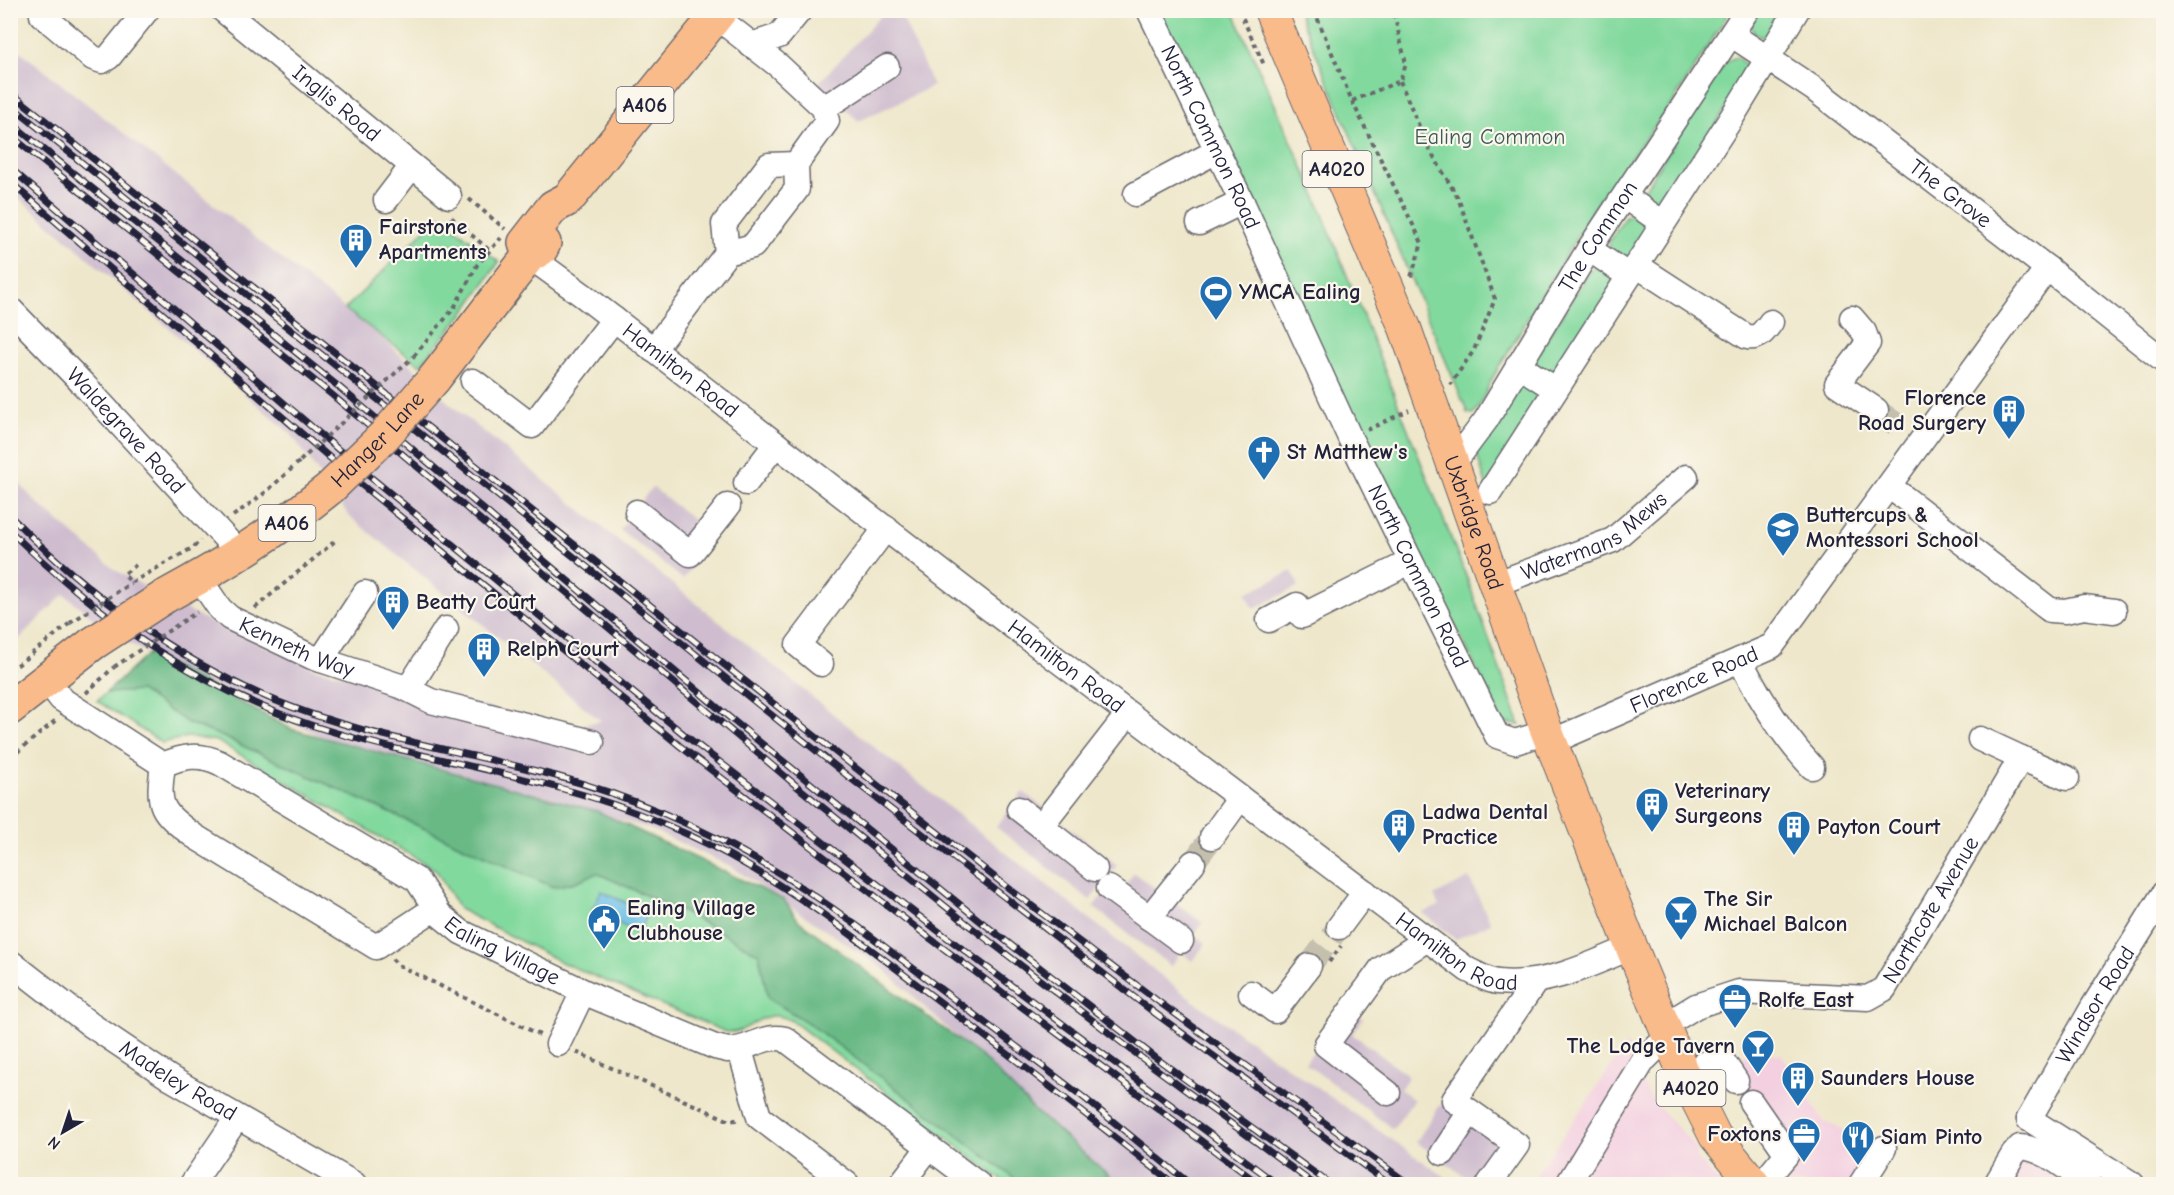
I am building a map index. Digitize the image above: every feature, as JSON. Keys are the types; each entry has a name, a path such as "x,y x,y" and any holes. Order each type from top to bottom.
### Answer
{"highway":[{"name":"Hanger Lane","path":"12,704 92,645 164,597 240,554 286,524 330,488 384,436 424,367 529,256 541,249 567,213 568,199 717,12"}],"main road":[{"name":"Uxbridge Road","path":"1270,10 1405,328 1549,737 1668,1032"},
{"name":"A4020","path":"1668,1032 1684,1074 1715,1136 1754,1185"}],"street":[{"path":"42,15 93,58 102,61 109,57 147,10"},
{"name":"Inglis Road","path":"223,10 449,196"},
{"path":"751,45 779,36 800,10"},
{"name":"North Common Road","path":"1149,10 1242,202 1350,438 1497,736 1515,742 1549,737"},
{"name":"The Common","path":"1453,464 1486,420 1589,249 1748,10"},
{"path":"1490,492 1732,117 1797,10"},
{"path":"653,350 727,253 753,246 797,189 796,164 827,121 824,108 779,66 751,45 717,12"},
{"name":"The Grove","path":"1732,35 1814,89 2047,268 2163,361"},
{"path":"824,108 887,67"},
{"path":"1136,194 1217,152"},
{"path":"727,253 724,224 769,165 796,164"},
{"path":"386,200 412,166"},
{"path":"1625,197 1663,223"},
{"path":"1199,223 1242,202"},
{"path":"1589,249 1633,270 1746,337 1760,336 1771,322"},
{"name":"Hamilton Road","path":"529,256 1128,714 1468,970 1496,982 1536,981 1565,975 1632,947"},
{"name":"Florence Road","path":"1549,737 1772,646 1889,486 1913,435 2047,268"},
{"name":"Waldegrave Road","path":"10,309 84,385 240,554"},
{"path":"1851,318 1864,332 1868,343 1837,384 1876,410"},
{"path":"473,381 532,426 614,319"},
{"path":"1518,365 1555,390"},
{"path":"746,483 776,444"},
{"name":"Watermans Mews","path":"1495,584 1613,540 1686,477"},
{"path":"1889,486 2050,610 2065,611 2084,607 2114,611"},
{"path":"637,512 690,554 728,506"},
{"path":"821,663 798,645 886,528"},
{"path":"1269,620 1297,605 1302,616 1410,562"},
{"name":"Kenneth Way","path":"199,578 220,609 239,622 321,660 408,685 431,701 592,742"},
{"path":"321,660 365,593"},
{"path":"408,685 446,629"},
{"path":"1740,660 1757,695 1783,735 1812,767"},
{"path":"46,680 62,699 163,765 161,801 164,811 170,818 194,836 376,947 434,909"},
{"path":"1041,826 1128,714"},
{"path":"1980,739 2067,778"},
{"name":"Ealing Village","path":"163,765 187,756 209,758 220,763 417,880 434,909 461,932 584,992 715,1047 740,1050"},
{"name":"Northcote Avenue","path":"1568,1185 1643,1061 1668,1032 1696,1006 1739,992 1868,998 1884,989 2021,758"},
{"path":"1212,837 1240,798"},
{"path":"1019,809 1149,918 1181,941"},
{"path":"1149,918 1193,862"},
{"path":"1339,927 1365,892"},
{"name":"Windsor Road","path":"2029,1119 2093,1007 2163,893"},
{"path":"1388,1093 1326,1045 1381,969 1426,940"},
{"name":"Madeley Road","path":"10,962 91,1025 170,1078 354,1185"},
{"path":"1251,993 1275,1011 1309,966"},
{"path":"1489,1185 1517,1144 1454,1100 1536,981"},
{"path":"558,1044 584,992"},
{"path":"847,1185 759,1117 740,1050 765,1038 775,1037 785,1040 978,1185"},
{"path":"1684,1074 1717,1058 1722,1060 1736,1081"},
{"path":"1751,1102 1787,1154 1762,1185"},
{"path":"1443,1153 1470,1112"},
{"path":"192,1185 237,1118"},
{"path":"2029,1119 2038,1152"},
{"path":"2029,1119 2132,1185"},
{"path":"1996,1185 2020,1147 2038,1152 2090,1185"},
{"path":"901,1185 929,1148"},
{"path":"1861,1185 1884,1148"}],"path":[{"path":"1314,10 1352,101 1422,243 1410,281"},
{"path":"1393,10 1406,64 1400,81 1427,145 1458,198 1495,299 1474,350 1446,391"},
{"path":"1352,101 1400,81"},
{"path":"489,250 448,214 449,196 463,194 507,231"},
{"name":"Hanger Lane","path":"229,519 266,492 300,461 424,367"},
{"path":"1350,438 1411,409"},
{"path":"81,697 92,645 131,583 194,547 200,540"},
{"path":"239,622 335,541"},
{"path":"131,583 124,574 136,565"},
{"path":"10,671 197,612"},
{"path":"10,758 63,713"}],"shaded area":[{"path":"899,10 933,86 859,121 817,85 885,11"},
{"path":"11,44 388,343 452,406 967,822 1192,1000 1455,1184 1119,1184 1061,1135 885,970 732,867 648,828 321,736 119,639 64,594 11,647 11,474 35,501 115,570 200,617 316,669 573,726 601,721 349,516 291,434 11,191"},
{"path":"652,487 715,537 683,579 620,530"},
{"path":"1292,571 1299,586 1254,609 1246,593"},
{"path":"1023,792 1117,865 1090,900 996,827"},
{"path":"1134,873 1203,923 1194,934 1206,943 1193,961 1181,952 1171,966 1093,907 1117,877 1126,884"},
{"path":"1469,878 1491,923 1456,939 1422,913 1439,906 1434,896"},
{"path":"1347,1005 1363,1018 1352,1034 1409,1076 1400,1089 1414,1100 1393,1129 1305,1063"},
{"path":"1627,1044 1650,1098 1698,1151 1696,1157 1720,1184 1529,1184"},
{"path":"1756,1051 1782,1055 1824,1122 1886,1147 1873,1184 1789,1184 1777,1174 1795,1155 1729,1060"},
{"path":"1442,1102 1504,1145 1476,1184 1416,1142"},
{"path":"2031,1162 2068,1184 2007,1184 2020,1164"}],"green space":[{"path":"1154,11 1233,11 1314,192 1468,581 1520,725 1503,723"},
{"name":"Ealing Common","path":"1298,11 1730,11 1673,102 1597,203 1473,414 1467,413"},
{"path":"1758,11 1790,11 1774,36 1766,37 1757,35 1751,25"},
{"path":"1736,57 1746,65 1748,72 1662,213 1639,198 1726,61"},
{"path":"1633,215 1647,226 1650,233 1626,264 1609,248 1609,243 1625,217"},
{"path":"439,216 499,262 467,309 420,365 345,309"},
{"path":"1601,264 1618,285 1557,374 1548,374 1534,362 1535,357 1592,268"},
{"path":"1530,382 1543,391 1487,488 1476,452 1515,387"},
{"path":"149,653 291,729 597,811 784,900 799,921 983,1058 1035,1111 1119,1184 1022,1184 810,1024 768,998 759,954 688,914 597,873 575,882 553,887 188,723 140,691 106,693"},
{"path":"140,691 188,723 553,887 575,882 597,873 680,911 740,942 759,954 768,998 810,1024 1022,1184 1007,1184 792,1021 771,1016 740,1030 726,1032 563,963 459,909 436,870 217,741 187,737 162,743 97,701 106,693"}],"water":[{"path":"601,891 648,913 639,933 592,911"}],"tunnel":[{"path":"1876,410 1904,430"},
{"path":"1193,863 1212,837"},
{"path":"1309,966 1339,927"}],"railway":[{"path":"10,92 722,663 1011,890 1159,1002 1409,1184"},
{"path":"10,105 849,777 1152,1011 1389,1184"},
{"path":"10,122 339,387 724,713 979,920 1156,1058 1330,1184"},
{"path":"10,135 331,394 799,788 971,927 1151,1065 1314,1184"},
{"path":"10,168 368,475 686,736 937,930 1277,1184"},
{"path":"10,182 358,482 680,746 931,939 1259,1184"},
{"path":"10,516 69,571 131,620 197,663 269,698 375,733 520,767 597,788 677,819 753,858 790,880 860,928 1083,1097 1190,1184"},
{"path":"10,531 78,592 149,645 187,669 268,709 346,736 559,788 606,802 689,835 752,868 812,907 870,949 1174,1184"}],"place":[{"name":"Fairstone Apartments","path":"356,269"},
{"name":"YMCA Ealing","path":"1216,321"},
{"name":"Florence Road Surgery","path":"2009,440"},
{"name":"St Matthew's","path":"1264,481"},
{"name":"Buttercups & Montessori School","path":"1783,557"},
{"name":"Beatty Court","path":"393,631"},
{"name":"Relph Court","path":"484,678"},
{"name":"Veterinary Surgeons","path":"1652,833"},
{"name":"Ladwa Dental Practice","path":"1399,854"},
{"name":"Payton Court","path":"1794,856"},
{"name":"The Sir Michael Balcon","path":"1681,941"},
{"name":"Ealing Village Clubhouse","path":"604,950"},
{"name":"Rolfe East","path":"1735,1029"},
{"name":"The Lodge Tavern","path":"1758,1075"},
{"name":"Saunders House","path":"1798,1107"},
{"name":"Foxtons","path":"1804,1163"},
{"name":"Siam Pinto","path":"1858,1166"}]}
